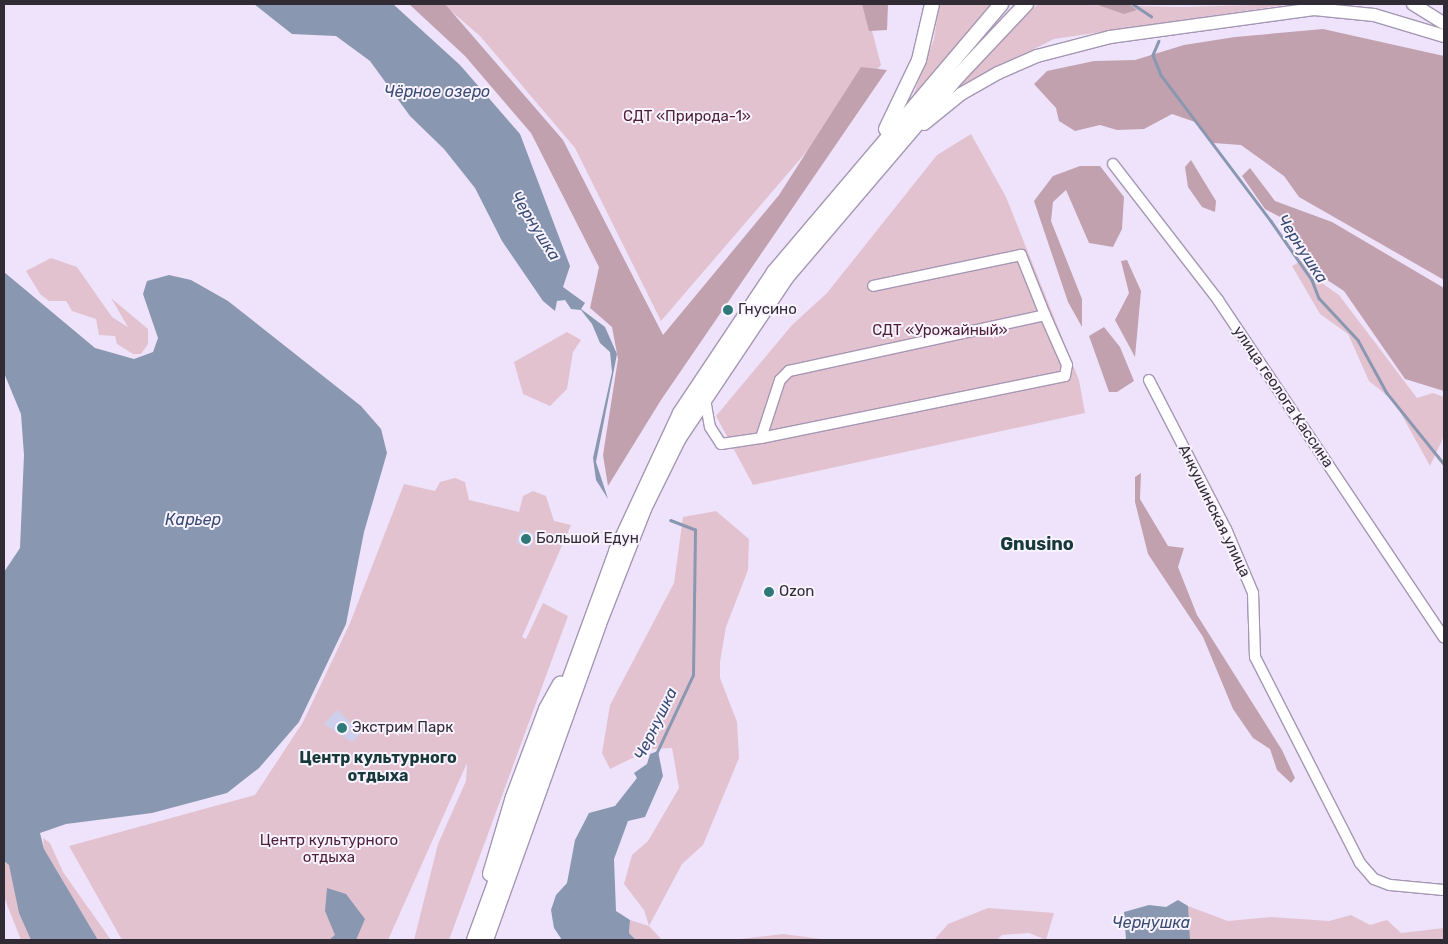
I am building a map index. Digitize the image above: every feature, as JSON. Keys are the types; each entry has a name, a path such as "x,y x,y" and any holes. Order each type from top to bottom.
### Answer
{"highway":[{"path":"862,165 910,84 932,4"},
{"path":"479,937 578,650 634,505 684,407 748,306 862,165 1001,4"},
{"path":"479,937 635,532 663,468 706,393 786,278 874,174 1026,4"}],"main road":[{"path":"1413,4 1444,23"},
{"path":"874,174 961,94 1017,64 1080,43 1314,9 1374,14 1444,36"}],"street":[{"name":"улица геолога Кассина","path":"1113,164 1218,300 1444,637"},
{"path":"706,393 705,414 721,444 761,438 1065,376 1066,364 1021,255 874,286"},
{"path":"761,438 780,380 790,371 1045,315"},
{"name":"Анкушинская улица","path":"1149,380 1226,529 1253,593 1255,657 1322,781 1333,810 1360,863 1374,879 1409,889 1444,890"}],"green space":[{"name":"СДТ «Природа-1»","path":"443,4 865,4 881,65 661,321 575,148 480,36"},
{"path":"939,4 994,4 912,99 934,39"},
{"path":"1038,4 1181,7 1292,4 1054,39 950,91"},
{"name":"СДТ «Урожайный»","path":"971,134 1006,197 1079,380 1085,413 753,485 716,416 792,325 827,293 937,155"},
{"path":"51,258 77,267 112,317 128,327 111,298 148,329 148,344 141,354 133,354 117,344 115,336 99,335 96,319 72,311 66,301 49,301 40,294 26,271"},
{"path":"1303,260 1316,279 1339,295 1417,398 1433,393 1444,397 1444,436 1430,466 1394,401 1369,381 1348,334 1320,314 1292,266"},
{"path":"567,332 581,340 573,352 567,389 550,406 523,394 514,362"},
{"name":"Центр культурного отдыха","path":"455,478 465,482 469,500 519,512 523,496 533,491 546,496 554,521 571,525 522,637 526,639 543,603 568,616 449,940 414,940 438,844 466,781 467,763 388,940 122,940 69,846 255,795 303,722 350,623 404,484 435,491 440,482"},
{"path":"716,511 749,539 748,570 726,627 720,662 720,678 737,722 739,758 703,845 682,864 649,926 644,910 624,884 632,855 648,841 679,788 672,748 651,749 610,769 602,753 610,705 674,583 683,517"},
{"path":"43,838 50,843 63,872 111,940 98,940 44,849"},
{"path":"4,861 9,864 31,940 21,940 4,897"},
{"path":"1188,906 1228,921 1271,917 1329,921 1351,915 1370,925 1387,920 1401,933 1444,928 1444,940 1190,940 1186,935"},
{"path":"988,908 1054,913 1046,940 1029,933 1002,935 997,940 934,940 948,924"},
{"path":"630,920 649,926 662,940 636,940 629,933"},
{"path":"783,934 829,940 732,940"}],"shaded area":[{"path":"409,4 445,4 563,140 663,335 779,195 861,67 887,70 661,400 608,486 603,455 618,359 612,327 590,308 599,267 531,133 465,56"},
{"path":"862,4 888,4 887,30 869,31"},
{"path":"1095,4 1129,4 1137,10 1124,14"},
{"path":"1323,29 1444,56 1444,280 1299,197 1284,176 1241,145 1213,143 1198,123 1172,114 1144,129 1117,130 1100,125 1075,131 1059,121 1056,108 1034,84 1047,71 1094,61 1135,60 1184,45 1235,37"},
{"path":"1191,160 1216,201 1215,212 1202,207 1188,187 1185,167"},
{"path":"1080,166 1100,166 1124,197 1122,229 1113,247 1089,243 1066,190 1053,202 1051,221 1082,299 1082,327 1068,302 1034,201 1053,176"},
{"path":"1250,168 1275,201 1332,222 1444,288 1444,391 1405,379 1344,291 1318,274 1284,219 1265,209 1242,176"},
{"path":"1127,260 1141,291 1135,357 1115,320 1129,293 1121,261"},
{"path":"1104,327 1120,347 1134,381 1117,392 1109,392 1089,336"},
{"path":"1141,473 1140,499 1168,546 1184,548 1178,567 1197,615 1282,750 1295,778 1291,783 1277,770 1270,749 1253,738 1233,709 1203,637 1148,554 1135,502 1135,477"}],"water":[{"name":"Чёрное озеро","path":"254,4 393,4 460,65 520,134 570,266 563,287 585,303 581,309 605,327 617,354 596,462 608,499 596,480 593,458 612,372 610,352 600,343 592,324 581,310 571,309 565,300 557,301 555,311 543,301 502,241 475,188 444,149 410,116 370,61 336,36 292,34"},
{"name":"Карьер","path":"4,272 95,348 134,359 153,352 158,338 143,294 147,281 169,275 191,280 228,301 361,406 381,429 387,453 364,532 346,624 299,722 259,768 227,793 152,813 66,824 40,833 44,849 98,940 31,940 19,913 9,865 4,861 4,572 20,548 24,455 21,414 4,373"},
{"path":"658,751 663,776 645,817 628,821 614,859 616,911 630,920 629,933 636,940 562,940 554,928 551,910 556,895 567,883 575,840 589,813 615,806 637,778 634,773 647,764 650,754"},
{"path":"327,888 346,894 365,919 356,940 329,940 335,935 325,911"},
{"name":"Чернушка","path":"1178,900 1188,906 1190,940 1126,940 1124,912 1149,905 1166,907"}],"building":[{"name":"Большой Едун","path":"521,529 535,534 530,548 516,543"},
{"name":"Экстрим Парк","path":"337,710 361,733 352,742 324,724"}],"waterway":[{"path":"1133,4 1151,16"},
{"name":"Чернушка","path":"1159,41 1153,55 1161,75 1271,221 1312,280 1319,298 1358,340 1387,393 1444,464"},
{"name":"Чернушка","path":"656,754 693,675 695,530 671,521"}],"place":[{"name":"Гнусино","path":"728,310"},
{"name":"Большой Едун","path":"526,539"},
{"name":"Ozon","path":"769,592"},
{"name":"Экстрим Парк","path":"342,728"}],"district":[{"name":"Gnusino","path":"1037,544"},
{"name":"Центр культурного отдыха","path":"378,767"}]}
